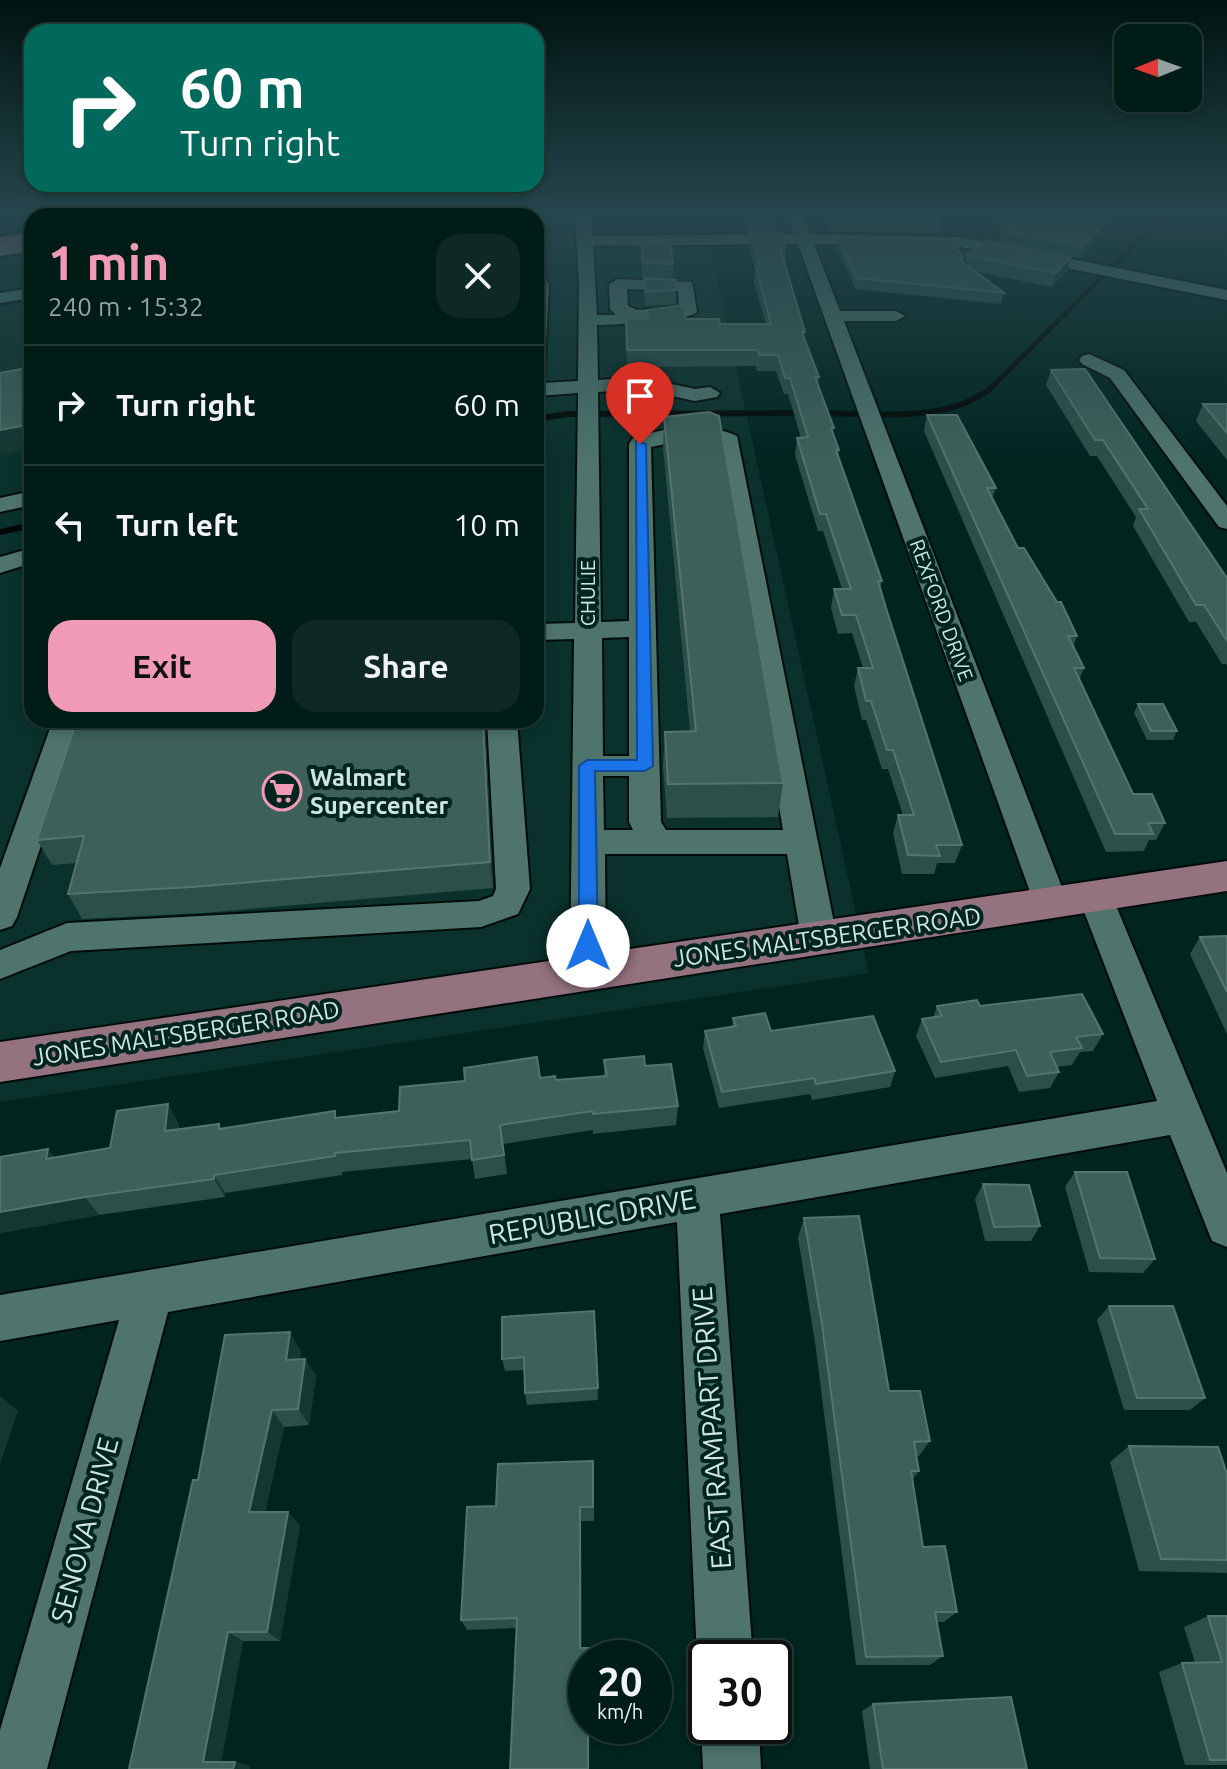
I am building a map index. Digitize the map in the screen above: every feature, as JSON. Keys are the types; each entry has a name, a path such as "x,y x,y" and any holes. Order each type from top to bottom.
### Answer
{"main road":[{"name":"JONES MALTSBERGER ROAD","path":"0,1062 1227,876"}],"street":[{"path":"544,352 560,297"},
{"name":"CHULIE","path":"574,297 588,320 588,972"},
{"name":"REXFORD DRIVE","path":"826,297 1051,903"},
{"path":"0,313 24,310"},
{"path":"588,320 628,320 634,316"},
{"path":"833,316 896,316"},
{"path":"1089,360 1117,374 1227,522"},
{"path":"544,390 588,390 639,383 695,395 710,393"},
{"path":"656,842 645,822 640,444 661,435 717,434 729,441 819,938"},
{"path":"0,505 24,500"},
{"path":"587,532 641,531"},
{"path":"0,565 24,558"},
{"path":"0,576 24,580"},
{"path":"544,632 643,629"},
{"path":"0,917 65,728"},
{"path":"0,965 67,937 481,914 506,905 513,889 503,728"},
{"path":"587,766 645,766"},
{"path":"588,842 802,842"},
{"path":"1095,896 1227,1226"},
{"name":"REPUBLIC DRIVE","path":"0,1318 1183,1115"},
{"name":"EAST RAMPART DRIVE","path":"697,1198 724,1640"},
{"name":"SENOVA DRIVE","path":"18,1769 150,1292"},
{"path":"731,1744 732,1769"}],"shaded area":[{"path":"0,297 24,297 24,301 0,304"},
{"path":"544,297 721,297 869,973 0,1102 0,306 24,303 24,728 544,728"}],"building":[{"path":"764,297 795,297 805,332 802,332 819,377 815,377 834,428 831,428 839,450 836,450 882,581 878,581 886,608 962,845 936,845 940,856 908,855 898,815 914,815 893,750 887,750 871,701 866,701 858,668 873,668 856,615 842,615 834,589 851,589 826,514 820,514 797,438 808,437 790,378 785,378 778,355 759,355 758,350 627,350 626,319 648,319 647,310 684,305 686,319 719,319 720,324 771,324"},
{"path":"24,368 24,426 0,430 0,373"},
{"path":"1085,369 1227,578 1227,641 1204,605 1196,605 1139,509 1148,509 1103,440 1095,440 1051,370"},
{"path":"1203,404 1227,404 1227,433"},
{"path":"709,412 719,416 783,783 668,784 665,732 696,731 664,417"},
{"path":"927,415 957,415 996,488 987,488 1018,548 1024,548 1057,602 1061,602 1077,636 1068,636 1084,668 1074,668 1133,794 1152,794 1165,823 1148,823 1153,834 1115,834"},
{"path":"1138,704 1163,704 1177,731 1151,731"},
{"name":"Walmart Supercenter","path":"74,728 483,728 490,862 68,894 84,836 37,840"},
{"path":"1227,936 1227,992 1200,937"},
{"path":"1082,994 1103,1034 1076,1037 1082,1048 1050,1052 1059,1072 1027,1076 1016,1050 941,1062 922,1019 942,1016 937,1006 977,1000 980,1006"},
{"path":"765,1013 771,1031 873,1016 895,1071 816,1084 814,1078 722,1092 705,1031 736,1026 733,1018"},
{"path":"644,1056 645,1066 671,1064 678,1106 593,1114 592,1111 500,1125 504,1155 472,1160 470,1140 335,1153 335,1156 214,1175 214,1179 0,1212 0,1157 48,1149 46,1159 110,1148 117,1111 168,1104 165,1131 219,1124 219,1129 335,1111 335,1118 399,1111 400,1087 465,1081 464,1068 537,1057 540,1078 555,1076 556,1080 607,1076 604,1060"},
{"path":"1075,1172 1127,1172 1155,1259 1100,1258"},
{"path":"983,1184 1029,1185 1040,1226 994,1227"},
{"path":"859,1216 889,1391 920,1391 930,1441 914,1442 919,1471 911,1471 923,1547 945,1546 957,1612 935,1612 943,1656 866,1657 822,1324 804,1218"},
{"path":"1109,1306 1173,1306 1205,1398 1137,1398"},
{"path":"594,1311 598,1388 525,1393 524,1357 502,1359 502,1317"},
{"path":"290,1332 286,1360 305,1359 298,1409 272,1410 249,1512 288,1512 267,1632 228,1632 203,1762 235,1762 233,1769 129,1769 193,1480 198,1480 225,1335"},
{"path":"1129,1446 1218,1447 1227,1474 1227,1560 1161,1559"},
{"path":"593,1461 593,1507 580,1507 580,1640 568,1640 568,1744 588,1744 588,1769 510,1769 517,1618 461,1620 467,1507 496,1506 498,1464"},
{"path":"1208,1616 1227,1616 1227,1760 1210,1760 1182,1663 1222,1662"},
{"path":"1011,1697 1027,1769 883,1769 873,1704"}],"waterway":[{"path":"996,383 1082,297"},
{"path":"819,413 889,415 936,411 979,396 996,383"},
{"path":"544,418 568,414 804,413"},
{"path":"0,532 24,527"}],"place":[{"name":"Walmart Supercenter","path":"282,791"}],"route":[{"path":"588,946 587,766 645,766 640,444"}]}
